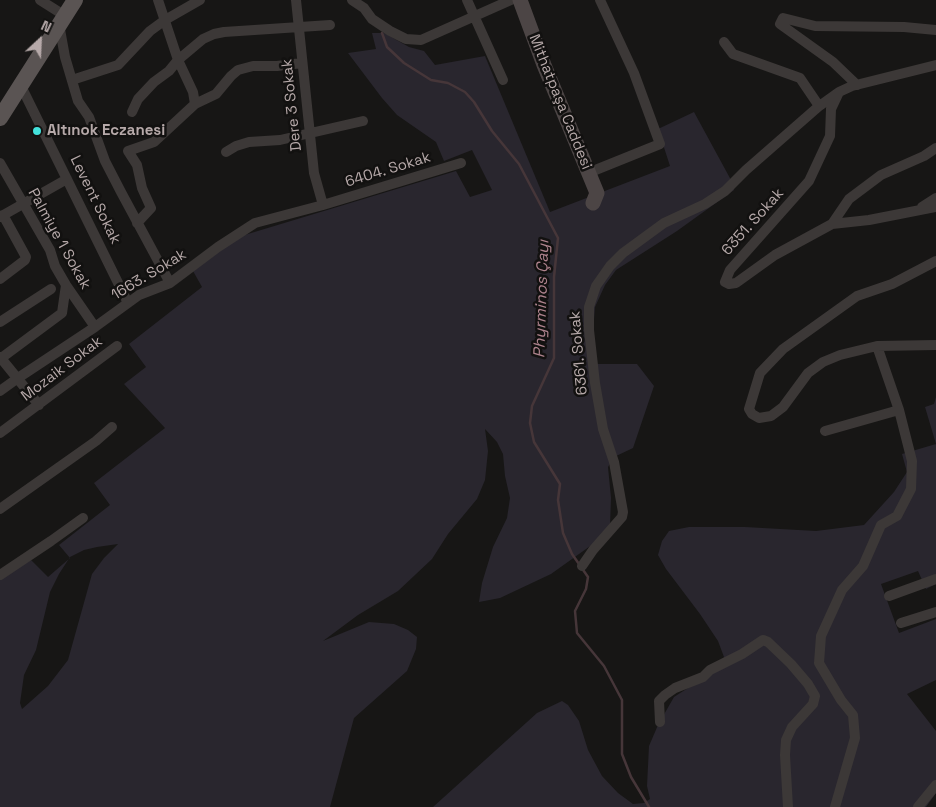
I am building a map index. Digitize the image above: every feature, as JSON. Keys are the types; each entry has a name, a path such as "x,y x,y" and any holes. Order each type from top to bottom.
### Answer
{"main road":[{"path":"0,102 62,12 75,0"},
{"name":"Mithatpaşa Caddesi","path":"520,0 596,193 593,203"},
{"path":"0,118 62,12"}],"street":[{"path":"40,0 62,12 65,57 78,101 89,117 105,161 170,282"},
{"path":"158,0 178,60 192,92 194,104"},
{"path":"72,80 118,65 150,31 200,0"},
{"name":"Dere 3 Sokak","path":"296,0 314,173 323,205"},
{"path":"352,0 364,8 372,19 406,39 420,40 511,0"},
{"path":"467,0 503,80"},
{"path":"588,172 660,144 634,73 600,0"},
{"path":"857,85 833,62 780,24 783,18 815,26 904,27 936,30"},
{"path":"132,112 138,99 150,86 203,39 214,34 330,25"},
{"path":"724,42 733,54 800,78 819,106"},
{"path":"137,223 151,208 142,188 137,165 128,151 154,142 194,104 216,94 238,70 253,66 277,66 302,62"},
{"path":"840,92 857,85 936,64"},
{"name":"Levent Sokak","path":"20,84 128,303"},
{"name":"6361. Sokak","path":"582,566 593,550 622,517 623,512 614,462 603,429 595,383 589,306 596,286 610,266 623,253 664,223 705,204 724,191 819,106 840,92"},
{"name":"6351. Sokak","path":"840,92 831,109 830,136 809,181 730,270 725,282 729,284 736,283 775,255 832,224 869,220 936,207"},
{"path":"226,152 248,142 280,140 363,121"},
{"path":"832,224 849,199 881,175 924,156 936,148"},
{"name":"Palmiye 1 Sokak","path":"0,163 50,250 55,266 66,285 95,327"},
{"name":"6404. Sokak","path":"323,205 461,164"},
{"path":"0,280 26,260 1,216 67,179"},
{"path":"915,212 936,198"},
{"name":"1663. Sokak","path":"0,392 139,295 170,282 255,223 323,205"},
{"path":"936,261 892,284 857,296 784,349 760,373 749,409 752,414 759,418 771,416 783,407 808,373 823,362 840,355 876,346 936,346"},
{"path":"39,405 0,358 62,313 66,285"},
{"path":"0,322 51,289"},
{"name":"Mozaik Sokak","path":"0,433 117,346"},
{"path":"835,807 855,738 853,715 841,700 819,663 821,636 842,590 862,566 881,526 897,516 911,490 912,461 899,410 876,346"},
{"path":"825,431 899,410"},
{"path":"0,509 96,441 112,427"},
{"path":"0,575 83,518"},
{"path":"889,596 936,579"},
{"path":"901,623 936,612"},
{"path":"660,722 659,701 665,695 675,688 703,677 710,670 742,654 763,640 768,642 791,664 808,684 815,696 813,704 792,727 786,740 788,807"},
{"path":"918,807 936,785"}],"shaded area":[{"path":"372,33 384,33 409,47 424,51 435,65 485,56 550,212 670,166 658,129 694,112 731,180 734,190 677,231 616,270 605,285 595,307 593,332 597,364 637,364 654,386 633,448 614,457 608,467 611,498 610,526 600,539 551,574 500,598 479,602 482,583 493,547 507,518 510,498 503,454 497,442 485,429 488,451 485,480 477,499 448,534 432,559 398,591 358,615 323,641 369,622 394,624 408,630 417,637 416,649 407,671 354,718 330,807 0,807 0,578 31,560 48,577 69,559 50,592 36,650 24,675 20,703 22,709 48,686 68,660 92,574 118,544 84,550 70,558 59,545 110,505 94,483 165,428 124,384 146,367 129,344 202,287 193,271 238,237 456,171 470,197 492,190 472,150 444,161 436,142 397,115 348,53 376,49"},
{"path":"936,397 936,444 925,407 934,404"},
{"path":"936,444 936,584 926,589 918,571 881,584 899,633 936,619 936,680 907,694 936,731 936,793 926,807 433,807 537,713 562,701 568,705 579,721 588,750 602,776 618,793 633,804 644,803 650,799 647,786 649,746 658,725 674,697 719,668 724,657 718,641 658,555 662,541 669,531 689,527 745,527 816,531 864,525 894,492 907,472 902,454"}],"waterway":[{"name":"Phyrminos Çayı","path":"382,33 387,47 404,63 431,80 448,83 465,92 474,102 492,131 519,164 558,238 554,277 554,358 532,406 530,423 534,442 560,484 558,500 563,533 572,554 588,577 586,589 575,611 577,633 604,666 622,700 622,754 631,777 649,807"}],"place":[{"name":"Altınok Eczanesi","path":"37,131"}]}
